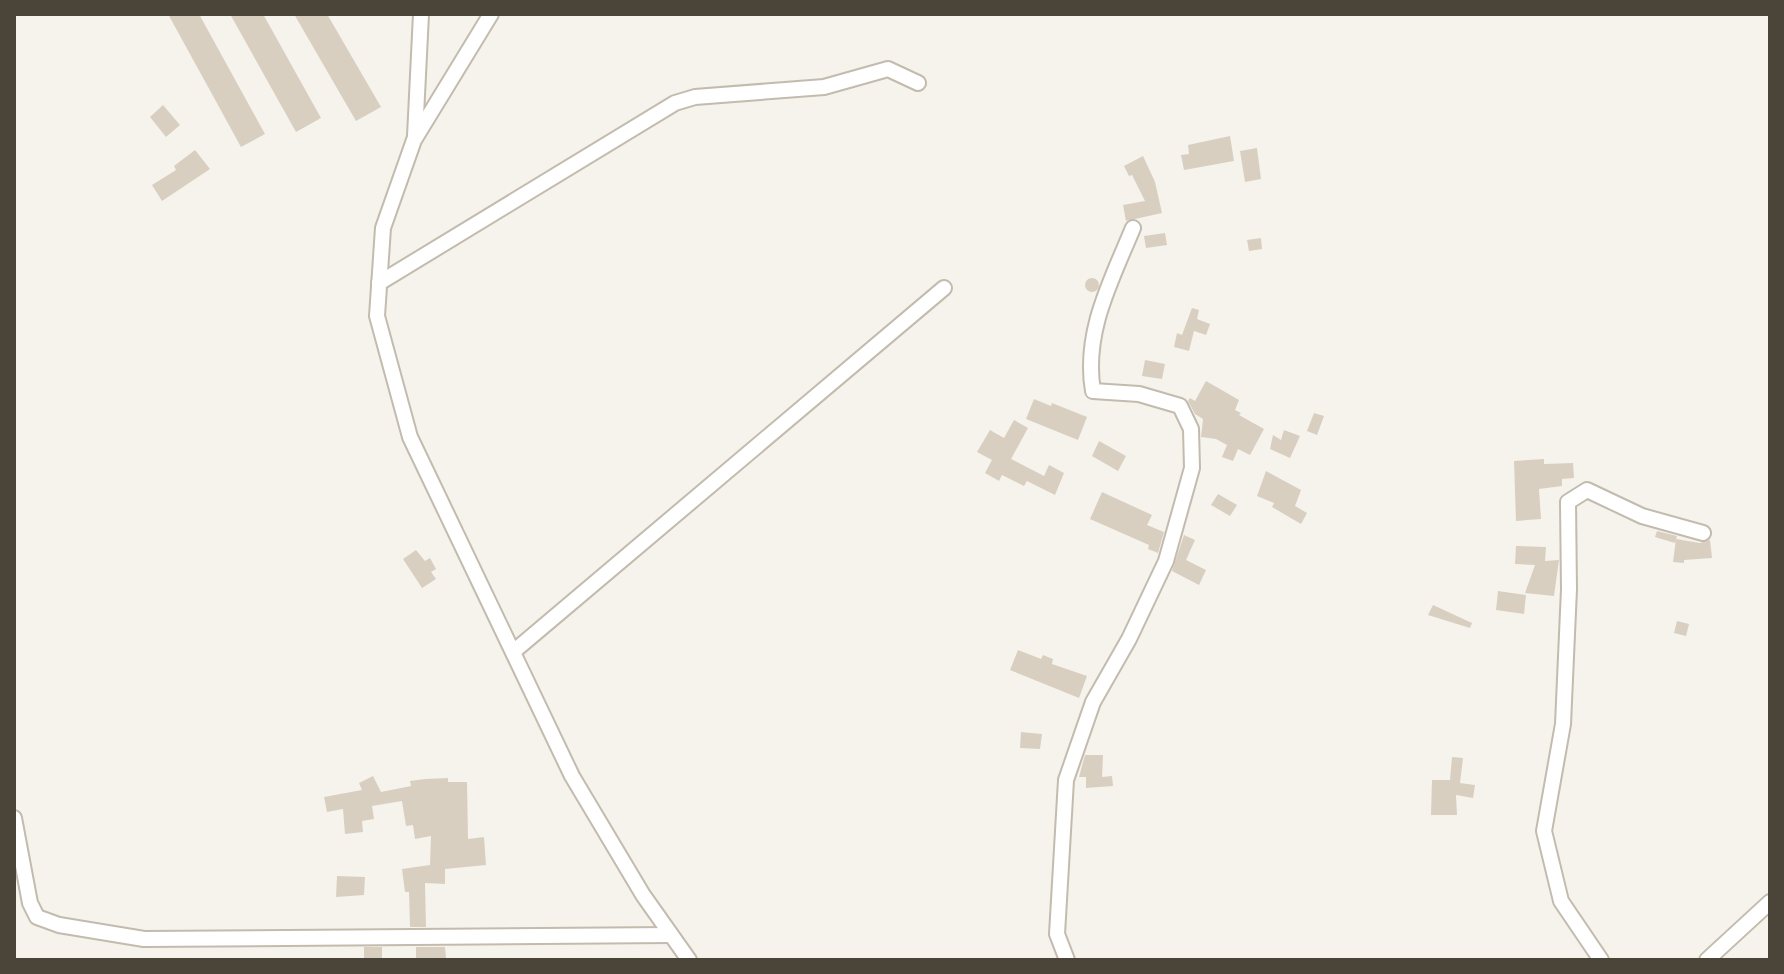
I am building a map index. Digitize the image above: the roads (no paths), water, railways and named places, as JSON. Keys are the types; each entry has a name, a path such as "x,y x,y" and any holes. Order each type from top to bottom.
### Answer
{"street":[{"path":"414,140 421,14"},
{"path":"491,14 414,140 383,228 377,316 410,437 572,776 643,895 689,960"},
{"path":"379,283 675,103 695,97 824,87 888,69 918,83"},
{"path":"1067,960 1057,934 1066,780 1093,702 1129,639 1166,561 1192,468 1191,429 1180,406 1139,394 1093,391 1091,339 1133,228"},
{"path":"513,652 944,288"},
{"path":"1601,960 1561,901 1544,831 1563,724 1569,589 1568,502 1587,490 1642,516 1703,533"},
{"path":"14,818 30,903 37,917 59,925 144,939 671,935"},
{"path":"1707,960 1770,902"}]}
